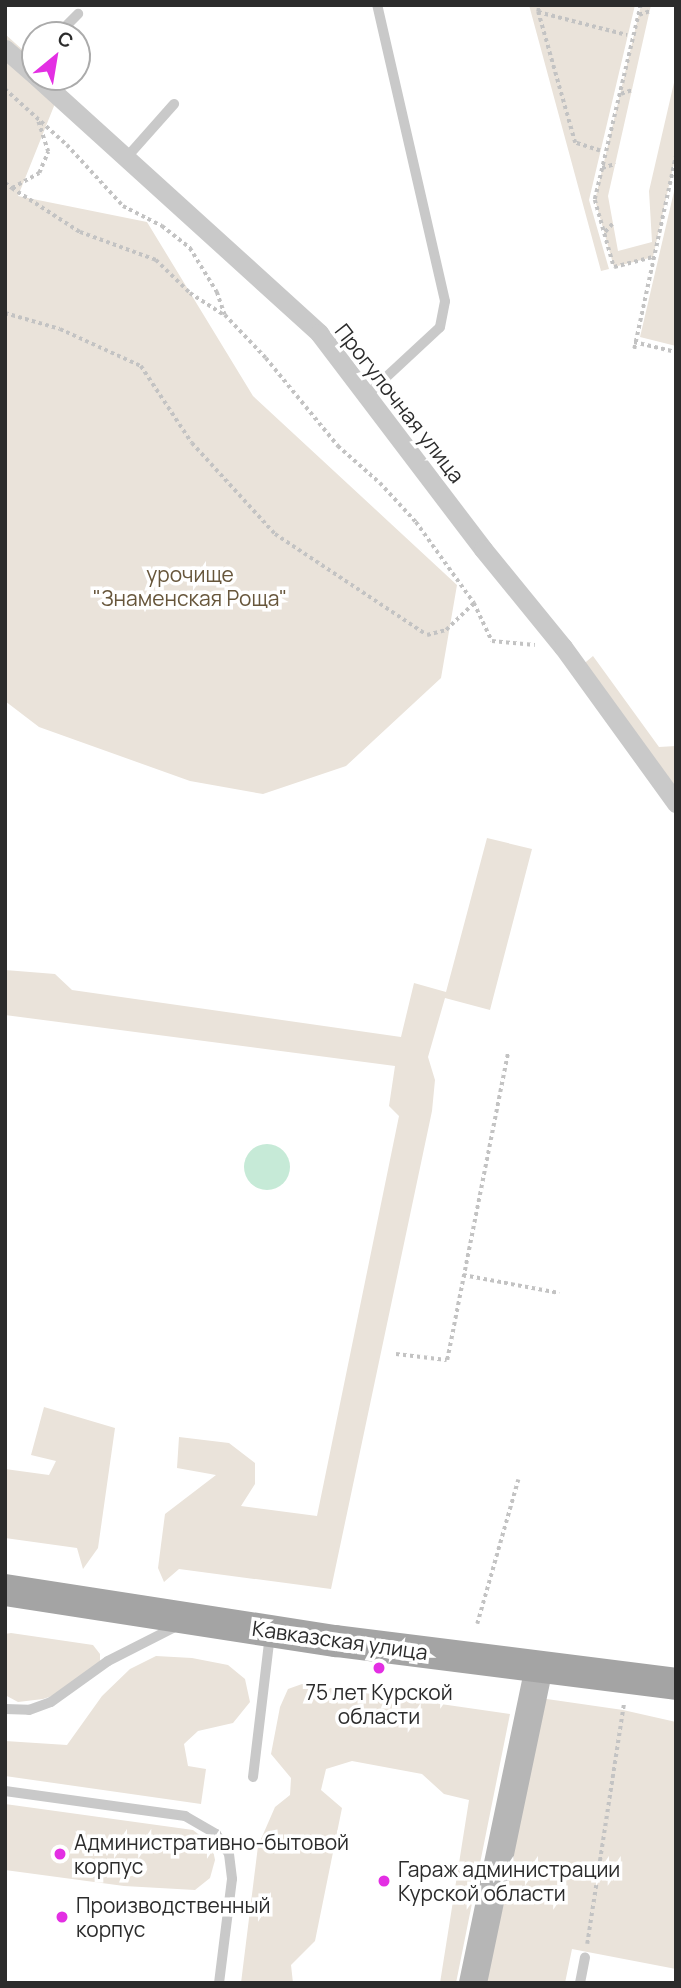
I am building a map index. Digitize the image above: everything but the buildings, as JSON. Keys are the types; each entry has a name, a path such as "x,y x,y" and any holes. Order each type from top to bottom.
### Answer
{"main road":[{"name":"Кавказская улица","path":"5,1590 270,1631 676,1685"}],"street":[{"name":"Прогулочная улица","path":"5,49 21,60"},
{"name":"Прогулочная улица","path":"56,91 319,333 368,394 483,549 563,647 676,803"},
{"path":"473,1983 539,1668"}],"lane":[{"path":"368,394 440,327 445,300 377,5"},
{"path":"71,21 78,14"},
{"path":"127,157 174,104"},
{"path":"6,1709 29,1710 51,1703 108,1661 135,1645 194,1620"},
{"path":"253,1777 270,1631"},
{"path":"5,1791 185,1816 216,1834 229,1854 232,1879 219,1983"},
{"path":"580,1983 585,1957"}],"path":[{"path":"539,5 538,12 575,143 600,151"},
{"path":"641,5 595,200 614,267 653,257"},
{"path":"639,15 650,11"},
{"path":"538,12 628,35"},
{"path":"5,89 68,145 123,206 162,226 190,248 217,292 225,316"},
{"path":"620,94 632,90"},
{"path":"12,188 38,173 48,152 36,117"},
{"path":"634,349 676,154"},
{"path":"602,169 615,164"},
{"path":"5,183 80,232 156,260 190,293 225,316 265,358 338,446 380,483 416,522 474,603 492,641 563,647"},
{"path":"604,233 613,223"},
{"path":"5,313 60,329 141,366 192,443 275,534 427,635 446,630 474,603"},
{"path":"634,342 676,352"},
{"path":"396,1354 447,1360 508,1052"},
{"path":"463,1275 559,1293"},
{"path":"477,1624 518,1480"},
{"path":"585,1957 626,1679"}],"green space":[{"path":"529,5 635,5 589,200 609,269 601,271"},
{"path":"641,5 651,5 608,196 618,251 652,242 649,191 676,74 676,154 653,257 614,267 595,200"},
{"name":"урочище \"Знаменская Роща\"","path":"5,34 21,48 21,91 60,91 18,196 147,222 253,396 457,585 441,678 346,766 263,794 190,781 39,727 5,701"},
{"path":"676,183 676,346 640,337"},
{"path":"593,656 659,747 676,746 676,809 574,672"},
{"path":"487,838 532,849 490,1010 445,998 428,1057 435,1080 432,1111 331,1589 179,1569 164,1582 158,1568 165,1514 216,1475 177,1468 179,1437 229,1443 255,1463 255,1484 241,1506 317,1516 399,1116 389,1106 395,1066 5,1015 5,970 55,974 72,990 401,1037 414,983 446,992"},
{"path":"44,1407 115,1428 98,1548 83,1569 77,1548 5,1538 5,1469 49,1475 56,1461 31,1455"},
{"path":"5,1634 93,1645 100,1654 100,1665 71,1690 43,1699 18,1702 5,1695"},
{"path":"156,1656 192,1658 228,1665 245,1679 250,1702 233,1723 198,1731 184,1744 188,1766 206,1769 201,1804 5,1776 5,1741 67,1745 102,1696 130,1669"},
{"path":"302,1684 510,1714 456,1983 440,1983 469,1800 444,1794 422,1774 352,1761 326,1769 321,1790 342,1808 315,1941 291,1965 293,1983 241,1983 258,1846 275,1807 290,1795 291,1778 271,1754 280,1707 288,1689"},
{"path":"533,1697 623,1710 676,1722 676,1969 572,1949 565,1983 472,1983"},
{"path":"5,1804 193,1830 212,1845 215,1860 210,1878 195,1890 124,1886 5,1870"}],"shaded area":[{"path":"267,1144 283,1151 290,1167 283,1183 267,1190 251,1183 244,1167 251,1151"}],"place":[{"name":"75 лет Курской области","path":"379,1668"},
{"name":"Административно-бытовой корпус","path":"60,1854"},
{"name":"Гараж администрации Курской области","path":"384,1881"},
{"name":"Производственный корпус","path":"62,1917"}]}
